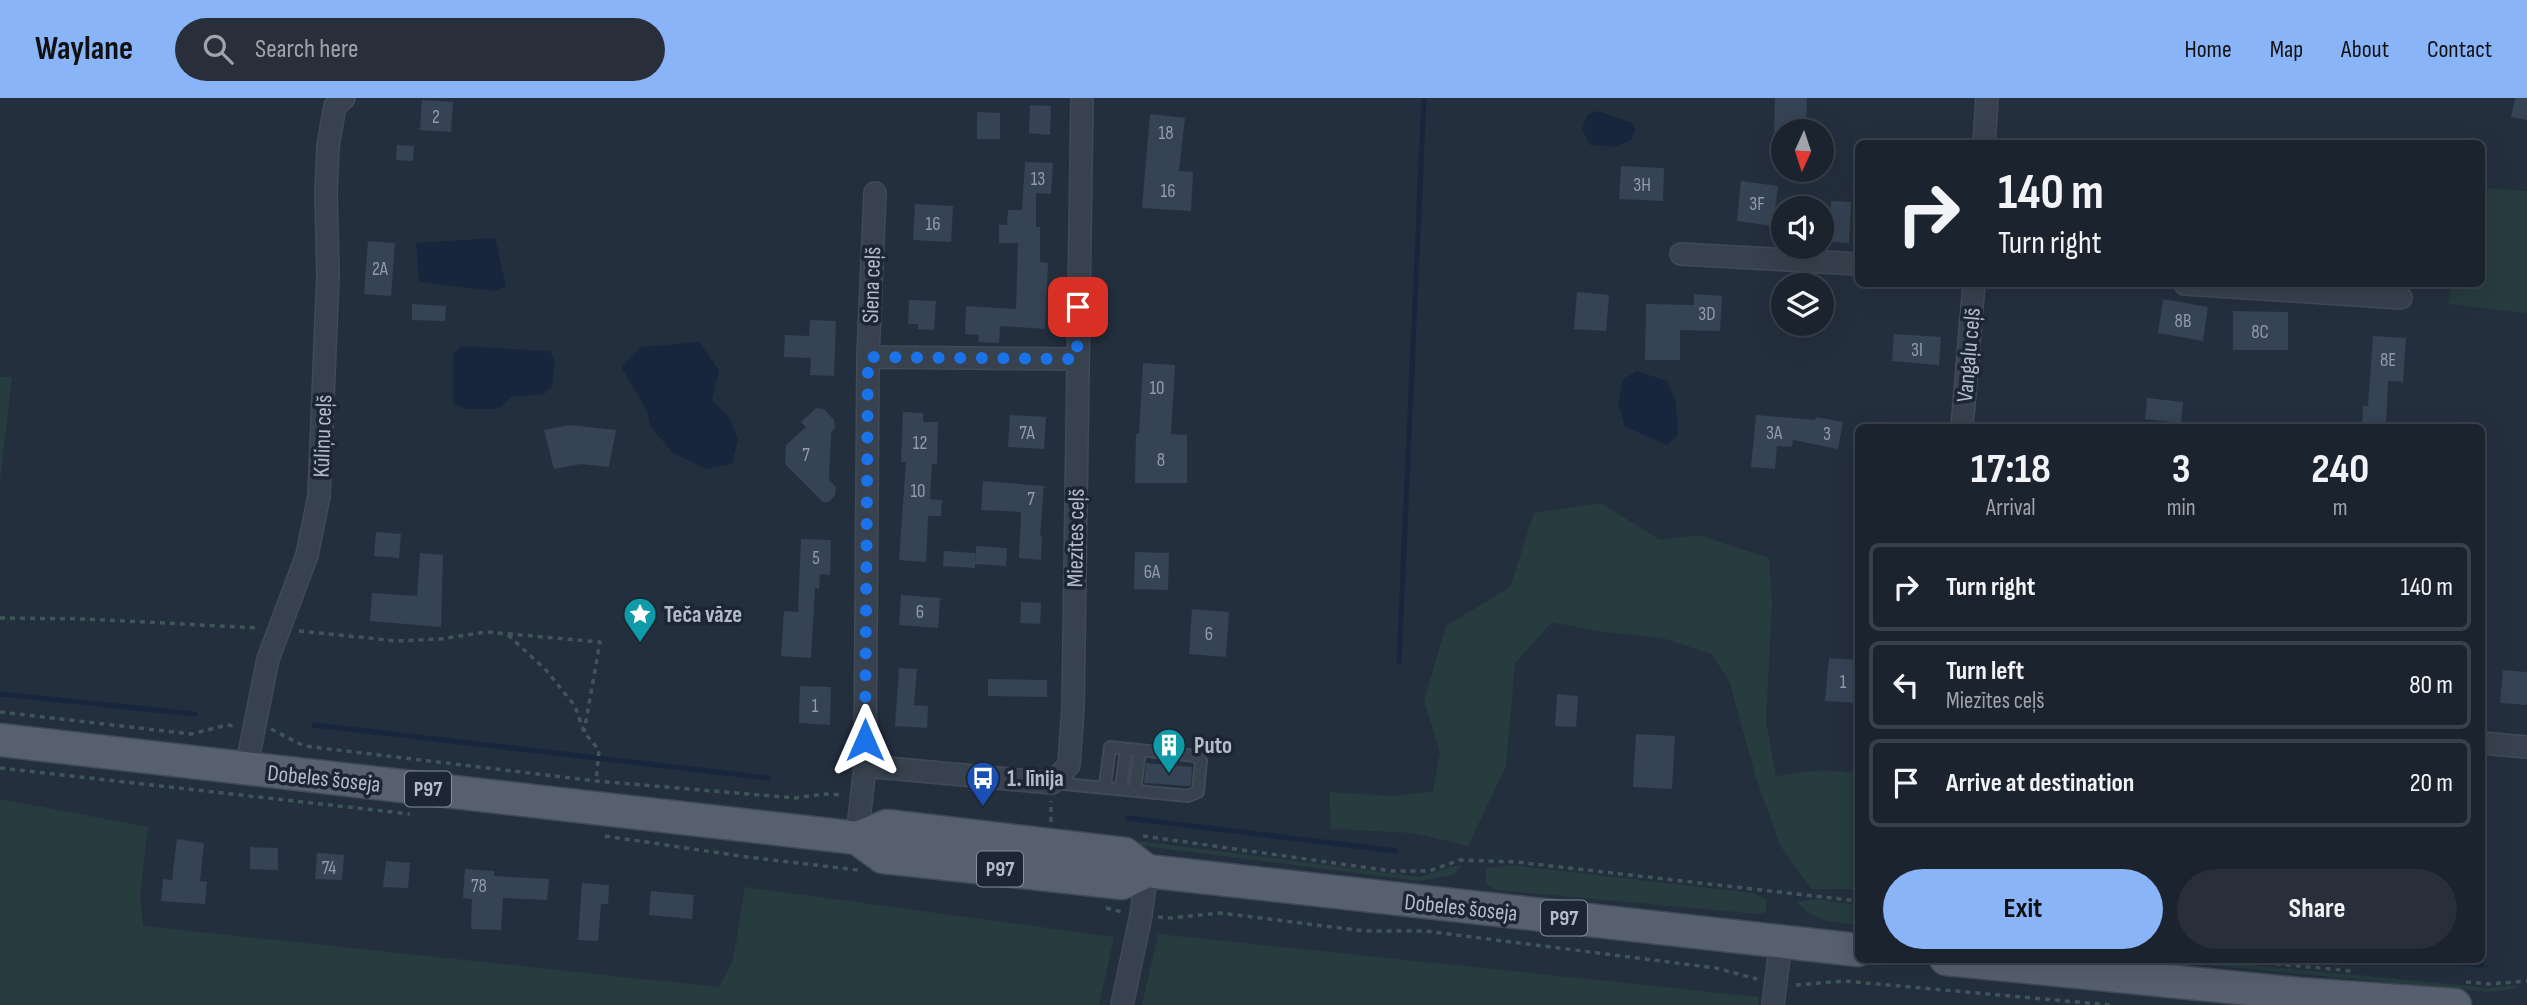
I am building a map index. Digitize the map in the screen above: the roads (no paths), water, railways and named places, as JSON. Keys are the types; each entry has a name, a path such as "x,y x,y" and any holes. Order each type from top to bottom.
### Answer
{"main road":[{"name":"Dobeles šoseja","path":"0,740 857,838 883,856 1122,883 1146,871 1855,950"},
{"path":"1980,963 2299,1000 2455,1005"}],"street":[{"name":"Kūliņu ceļš","path":"246,769 268,659 307,555 319,496 328,274 328,146 335,106 344,98"},
{"name":"Miezītes ceļš","path":"1052,783 1069,765 1073,708 1082,98"},
{"path":"1983,140 1987,98"},
{"name":"Siena ceļš","path":"857,838 865,766 868,357 875,193"},
{"path":"1681,254 1855,264"},
{"name":"Vangaļu ceļš","path":"1962,424 1974,287"},
{"path":"2231,287 2401,298"},
{"path":"868,357 1077,359"},
{"path":"2485,743 2527,747"},
{"path":"865,766 1052,783"},
{"path":"1122,1005 1141,915 1146,871"},
{"path":"1773,1005 1781,941"}],"lane":[{"path":"1052,783 1198,792 1201,761 1195,757 1188,761 1174,760 1110,747 1105,786"},
{"path":"1121,788 1126,749"},
{"path":"1135,790 1147,755"}],"water":[{"path":"1598,111 1632,123 1635,130 1631,140 1615,147 1590,145 1582,129 1588,114"},
{"path":"495,238 506,286 494,291 419,282 416,243"},
{"path":"699,342 719,370 712,400 730,419 738,440 732,464 706,469 673,453 650,426 647,411 621,367 641,347"},
{"path":"461,346 550,351 555,363 552,387 543,395 513,396 498,409 465,409 453,403 453,354"},
{"path":"1637,371 1667,381 1676,402 1678,435 1667,445 1625,427 1618,403 1623,379"}],"waterway":[{"path":"1399,662 1424,98"},
{"path":"0,694 195,714"},
{"path":"314,725 769,778"},
{"path":"1127,818 1396,851"},
{"path":"2462,963 2482,965"}],"place":[{"name":"Teča vāze","path":"640,644"},
{"name":"Puto","path":"1169,775"},
{"name":"1. līnija","path":"983,808"}]}
